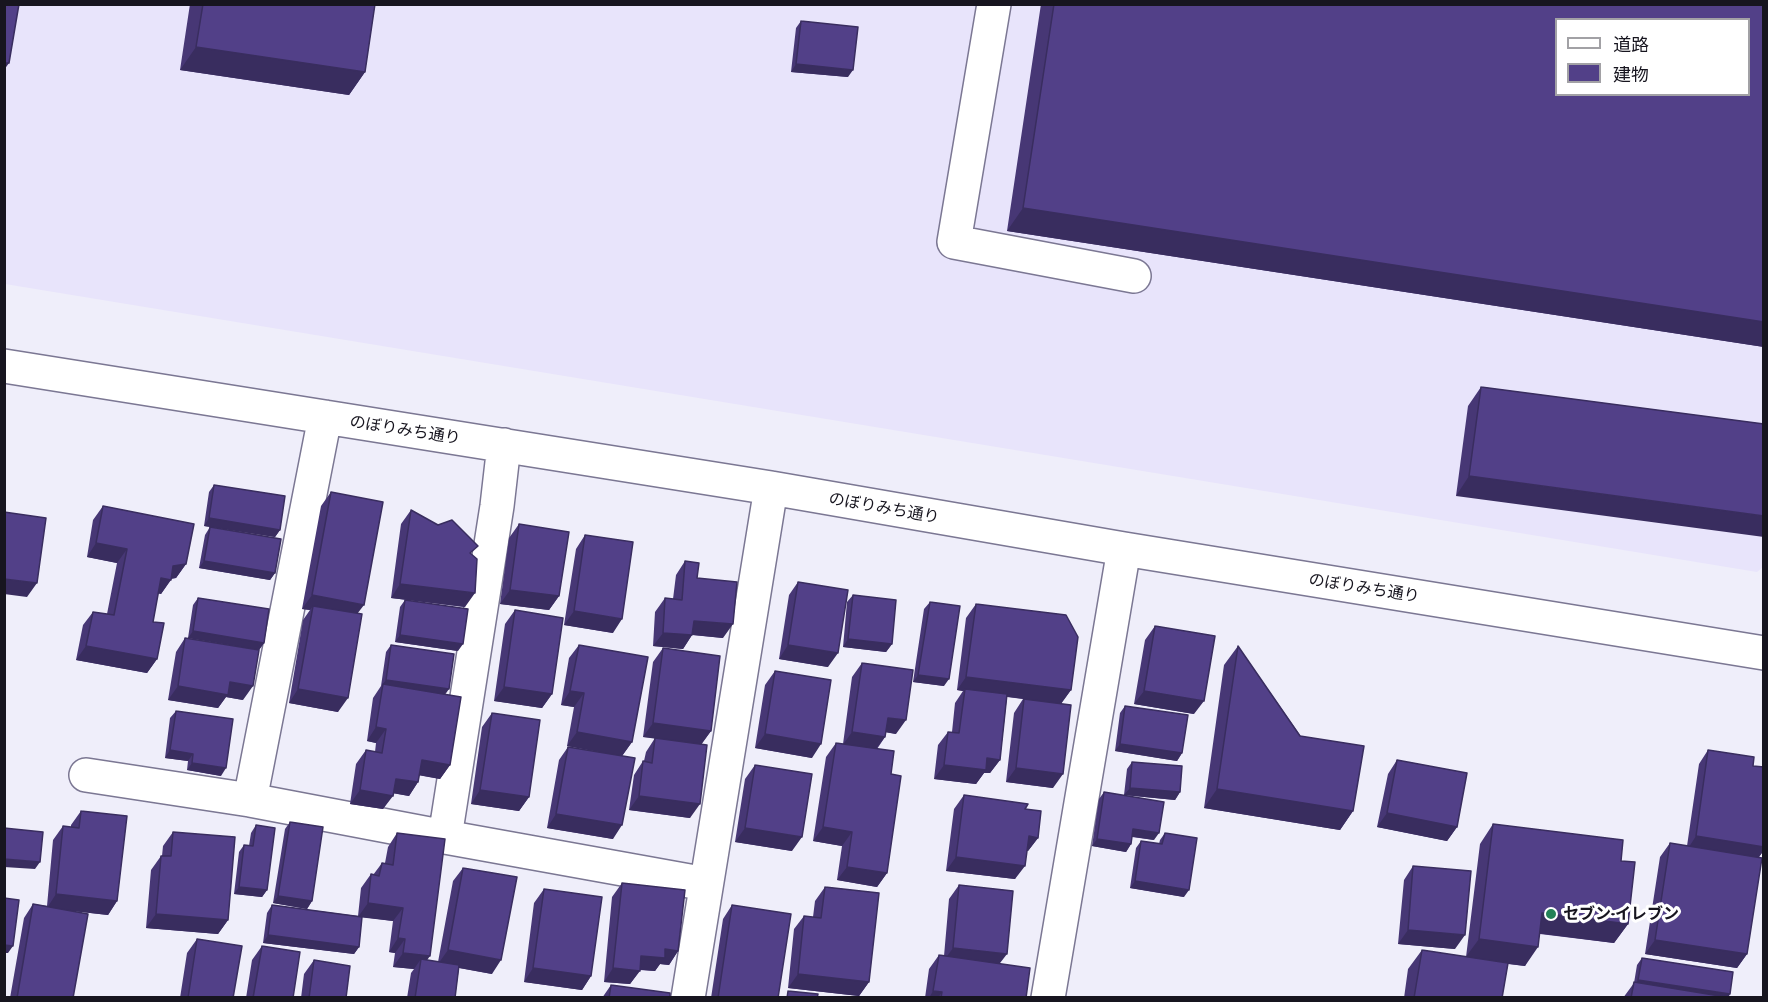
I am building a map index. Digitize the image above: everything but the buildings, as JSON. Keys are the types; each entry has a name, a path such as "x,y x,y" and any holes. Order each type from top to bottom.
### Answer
{"street":[{"path":"994,4 954,242 1134,276"},
{"name":"のぼりみち通り","path":"4,366 771,488 1124,549 1764,653"},
{"path":"250,800 325,417"},
{"path":"445,837 497,506 504,445"},
{"path":"688,998 771,488"},
{"path":"1048,998 1124,549"},
{"path":"86,775 250,800 706,884"}],"shaded area":[{"path":"4,5 1763,5 1763,567 1757,572 5,284"}],"place":[{"name":"セブン-イレブン","path":"1551,914"}]}
